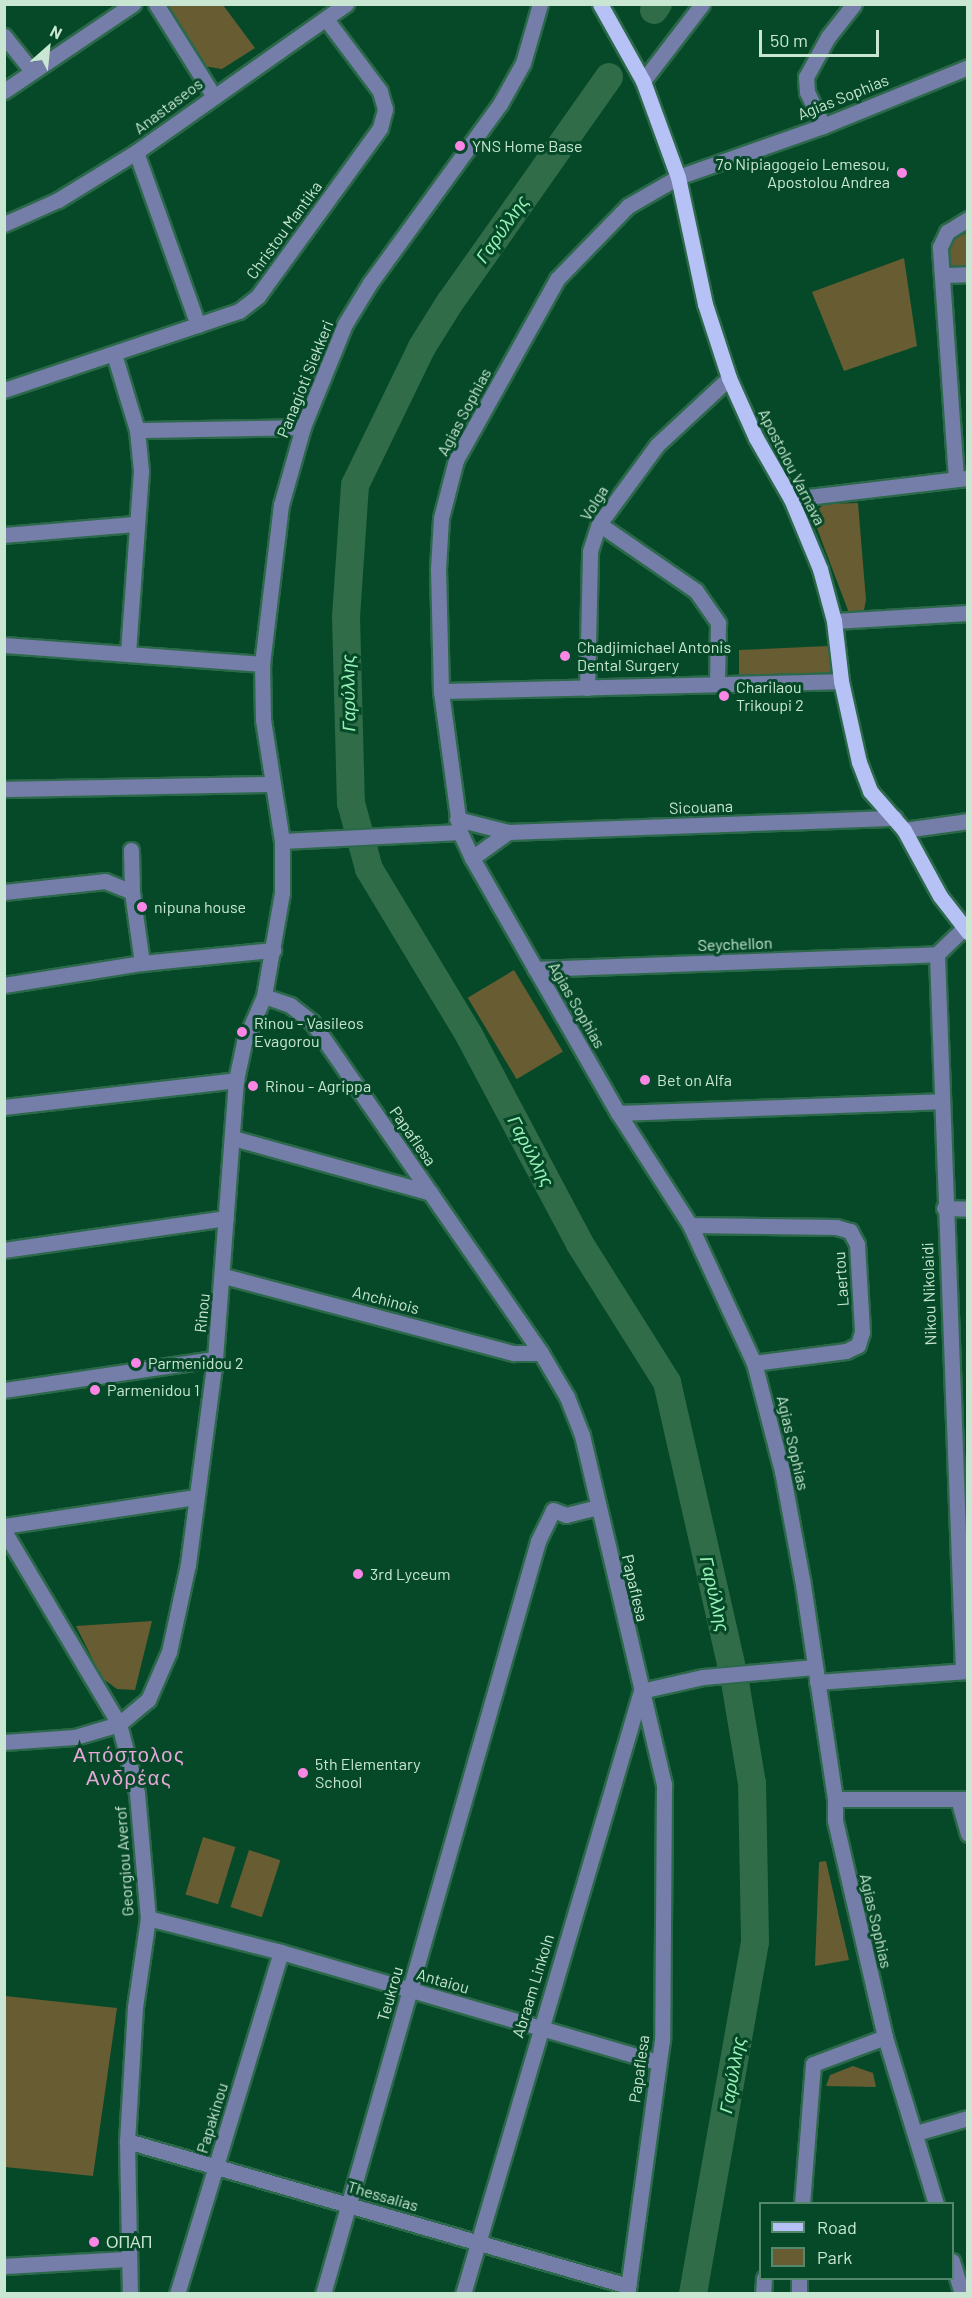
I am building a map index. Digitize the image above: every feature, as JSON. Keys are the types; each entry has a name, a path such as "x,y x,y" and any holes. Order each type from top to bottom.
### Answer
{"main road":[{"name":"Apostolou Varnava","path":"603,6 643,81 678,177 705,304 729,378 756,438 791,500 820,569 834,621 841,681 859,762 870,791 900,824 940,896 966,930"}],"street":[{"path":"4,91 133,4"},
{"path":"156,4 213,95"},
{"name":"Anastaseos","path":"4,224 58,200 136,152 213,95 346,4"},
{"name":"Panagioti Siekkeri","path":"264,996 282,893 282,841 262,719 262,664 281,505 303,427 345,324 364,293 500,104 523,63 540,4"},
{"path":"643,81 702,4"},
{"path":"823,126 807,92 806,77 828,37 854,4"},
{"name":"Christou Mantika","path":"4,390 239,311 258,296 380,128 385,109 380,91 326,19"},
{"path":"4,36 32,72"},
{"name":"Agias Sophias","path":"935,2202 885,2037 834,1820 835,1799 782,1471 754,1363 690,1225 618,1113 472,858 459,825 441,691 438,569 441,518 456,460 557,279 628,206 678,177 823,126 968,67"},
{"path":"136,152 198,325"},
{"path":"791,500 962,478 945,275 940,247 947,232 968,219"},
{"path":"945,275 968,274"},
{"path":"114,354 137,430 141,471 128,653"},
{"name":"Volga","path":"587,688 590,552 599,524 657,445 729,378"},
{"path":"137,430 303,427"},
{"path":"4,535 136,524"},
{"path":"599,524 696,591 718,623 717,684"},
{"path":"834,621 968,613"},
{"path":"4,645 262,664"},
{"path":"441,691 841,681"},
{"path":"4,789 271,784"},
{"name":"Sicouana","path":"282,841 406,835 459,825 508,832 968,821"},
{"path":"472,858 508,832"},
{"path":"131,850 132,892 142,963"},
{"path":"4,892 105,881 132,892"},
{"path":"937,954 966,930"},
{"path":"4,985 142,963 273,950"},
{"name":"Seychellon","path":"535,969 937,954"},
{"name":"Nikou Nikolaidi","path":"937,954 944,1208 965,1671"},
{"name":"Rinou","path":"118,1724 148,1700 161,1677 188,1564 224,1276 236,1080 244,1042 264,996"},
{"name":"Papaflesa","path":"264,996 290,1005 312,1022 540,1353 567,1397 582,1435 664,1784 662,2040 657,2062 627,2290"},
{"path":"4,1107 236,1080"},
{"path":"618,1113 940,1101"},
{"path":"233,1138 431,1193"},
{"path":"944,1208 968,1209"},
{"path":"4,1250 226,1218"},
{"name":"Laertou","path":"690,1225 836,1227 850,1231 857,1244 862,1332 858,1345 846,1352 754,1363"},
{"name":"Anchinois","path":"224,1276 514,1353 540,1353"},
{"path":"4,1390 215,1359"},
{"path":"4,1526 195,1497"},
{"name":"Teukrou","path":"323,2294 538,1541 552,1510 566,1515 598,1507"},
{"name":"Georgiou Averof","path":"4,1531 118,1724 137,1793 148,1918 135,2007 127,2141 127,2259 130,2294"},
{"path":"641,1690 703,1677 771,1669 816,1674 965,1671"},
{"name":"Abraam Linkoln","path":"463,2294 641,1690"},
{"path":"4,1742 75,1737 118,1724"},
{"path":"835,1799 963,1799 968,1834"},
{"name":"Antaiou","path":"148,1918 281,1952 657,2062"},
{"name":"Papakinou","path":"177,2294 281,1952"},
{"path":"802,2202 813,2064 885,2037"},
{"path":"916,2133 968,2118"},
{"name":"Thessalias","path":"127,2141 478,2243 627,2290"},
{"path":"4,2266 127,2259"},
{"path":"954,2268 962,2294"}],"green space":[{"path":"166,5 223,5 255,48 222,69 203,66 164,11"},
{"path":"967,233 967,266 948,266 949,241"},
{"path":"904,258 917,346 844,371 812,292"},
{"path":"858,503 866,600 864,610 849,613 812,515 824,504"},
{"path":"828,646 833,668 827,675 739,677 739,650"},
{"path":"514,970 563,1051 517,1079 468,998"},
{"path":"152,1621 135,1690 117,1689 102,1678 76,1626"},
{"path":"203,1837 236,1847 218,1904 185,1894"},
{"path":"249,1850 280,1860 262,1917 230,1907"},
{"path":"826,1861 849,1960 815,1966 819,1862"},
{"path":"5,1996 117,2008 93,2176 5,2167"},
{"path":"853,2066 873,2073 876,2087 826,2086 830,2075"}],"waterway":[{"name":"Γαρύλλης","path":"654,10 658,4"},
{"name":"Γαρύλλης","path":"609,77 450,302 422,347 355,485 346,616 351,803 369,869 469,1035 580,1244 667,1382 734,1676 752,1783 755,1942 693,2294"}],"place":[{"name":"YNS Home Base","path":"460,146"},
{"name":"7o Nipiagogeio Lemesou, Apostolou Andrea","path":"902,173"},
{"name":"Chadjimichael Antonis Dental Surgery","path":"565,656"},
{"name":"Charilaou Trikoupi 2","path":"724,696"},
{"name":"nipuna house","path":"142,907"},
{"name":"Rinou - Vasileos Evagorou","path":"242,1032"},
{"name":"Bet on Alfa","path":"645,1080"},
{"name":"Rinou - Agrippa","path":"253,1086"},
{"name":"Parmenidou 2","path":"136,1363"},
{"name":"Parmenidou 1","path":"95,1390"},
{"name":"3rd Lyceum","path":"358,1574"},
{"name":"5th Elementary School","path":"303,1773"},
{"name":"ΟΠΑΠ","path":"94,2242"}],"district":[{"name":"Απόστολος Ανδρέας","path":"129,1766"}]}
